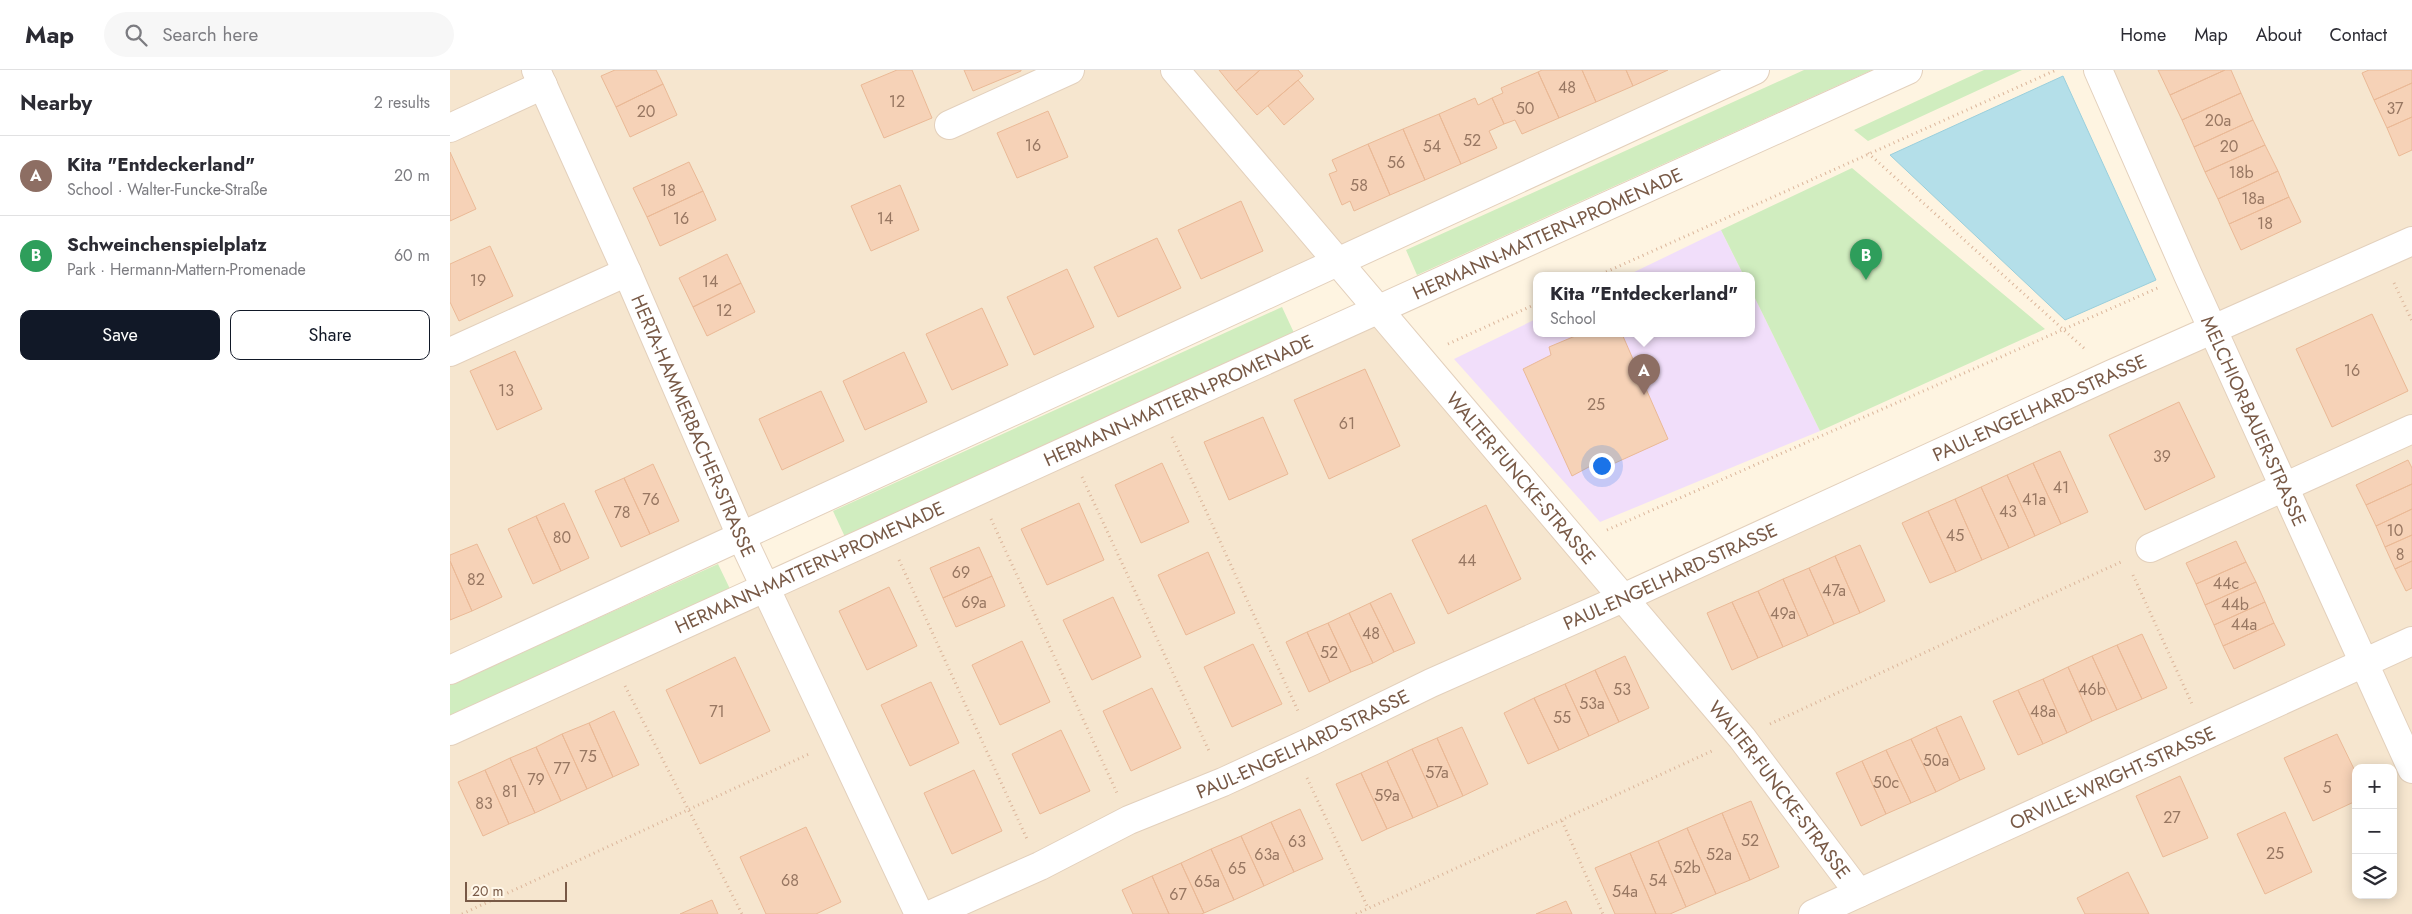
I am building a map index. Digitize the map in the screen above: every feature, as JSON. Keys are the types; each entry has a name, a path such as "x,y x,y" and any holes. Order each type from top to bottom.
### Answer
{"street":[{"path":"949,125 1070,70"},
{"name":"WALTER-FUNCKE-STRASSE","path":"1175,70 1742,738 1859,893"},
{"path":"450,670 1338,260 1721,77 1755,70"},
{"name":"HERMANN-MATTERN-PROMENADE","path":"450,731 764,586 1380,310 1908,70"},
{"name":"MELCHIOR-BAUER-STRASSE","path":"2098,70 2188,275 2412,770"},
{"path":"450,128 539,78"},
{"name":"HERTA-HAMMERBACHER-STRASSE","path":"539,78 627,272 741,536 836,742 919,914"},
{"name":"PAUL-ENGELHARD-STRASSE","path":"932,914 1040,866 1130,820 1223,782 1303,745 1431,683 1623,598 2112,374 2412,241"},
{"path":"450,352 627,272"},
{"path":"2150,548 2412,429"},
{"name":"ORVILLE-WRIGHT-STRASSE","path":"1813,914 2412,641"}],"path":[{"path":"1607,272 2056,70"},
{"path":"1868,153 2112,374"},
{"path":"2381,255 2412,321"},
{"path":"1577,544 2063,328 2188,275"},
{"path":"1420,357 1533,305"},
{"path":"1159,409 1303,745 1368,908"},
{"path":"1069,450 1223,782"},
{"path":"977,490 1130,820"},
{"path":"886,531 1040,866"},
{"path":"2130,568 2206,734"},
{"path":"610,657 742,914"},
{"path":"462,914 836,742"},
{"path":"1562,821 1604,914"}],"shaded area":[{"path":"450,70 1754,70 450,670"},
{"path":"2098,70 2412,70 2412,914 450,914 450,731 1380,310 1623,598 2213,330"},
{"path":"1721,230 1742,272 1634,272"},
{"path":"1755,298 1820,431 1600,522 1454,359 1533,320 1533,337 1755,337"}],"green space":[{"path":"1804,70 1872,70 1417,275 1406,250"},
{"path":"1984,70 2022,70 1868,141 1854,130"},
{"path":"1852,168 2045,329 1820,431 1755,298 1755,272 1742,272 1721,230"},
{"path":"1282,307 1295,335 845,537 833,511"},
{"path":"718,564 730,589 450,718 450,685"}],"water":[{"path":"2063,76 2156,280 2065,320 1890,155"}],"building":[{"path":"615,70 656,70 663,84 616,107 601,76"},
{"path":"897,70 912,70 932,118 884,138 861,85"},
{"path":"964,70 1021,70 1021,71 973,91"},
{"path":"1219,70 1260,70 1236,91"},
{"path":"1260,70 1298,70 1303,76 1257,115 1236,91"},
{"path":"1542,70 1582,70 1596,102 1559,118 1538,72"},
{"path":"1582,70 1626,70 1633,86 1596,102"},
{"path":"1626,70 1668,70 1633,86"},
{"path":"2158,70 2225,70 2170,95"},
{"path":"2225,70 2231,70 2241,93 2182,120 2170,95"},
{"path":"2369,70 2412,70 2412,83 2374,100 2362,73"},
{"path":"1538,72 1559,118 1522,134 1515,120 1504,124 1492,98 1503,93 1501,88"},
{"path":"1298,80 1314,99 1284,125 1268,106"},
{"path":"2412,83 2412,117 2387,128 2374,100"},
{"path":"663,84 677,115 630,137 616,107"},
{"path":"2241,93 2253,120 2194,147 2182,120"},
{"path":"1475,98 1478,105 1492,98 1504,124 1489,131 1497,148 1461,164 1439,114"},
{"path":"1048,111 1068,157 1017,178 997,133"},
{"path":"1439,114 1461,164 1425,180 1403,129"},
{"path":"2412,117 2412,150 2399,156 2387,128"},
{"path":"2253,120 2265,145 2205,172 2194,147"},
{"path":"1403,129 1425,180 1390,195 1368,144"},
{"path":"1368,144 1390,195 1354,211 1350,201 1342,205 1329,174 1337,171 1332,160"},
{"path":"2265,145 2278,171 2218,199 2205,172"},
{"path":"450,152 476,209 450,221"},
{"path":"689,162 703,191 647,217 633,188"},
{"path":"2278,171 2289,197 2229,224 2218,199"},
{"path":"900,185 919,230 871,251 851,206"},
{"path":"703,191 716,220 660,246 647,217"},
{"path":"2289,197 2301,222 2241,250 2229,224"},
{"path":"1241,201 1263,251 1201,279 1178,230"},
{"path":"1157,238 1181,288 1118,317 1094,267"},
{"path":"490,246 513,296 459,321 450,302 450,264"},
{"path":"727,254 741,283 693,307 679,278"},
{"path":"1067,269 1094,327 1034,355 1007,297"},
{"path":"741,283 755,312 707,336 693,307"},
{"path":"982,308 1008,365 952,390 926,334"},
{"path":"2372,314 2408,391 2332,427 2296,349"},
{"path":"1573,337 1623,337 1668,439 1604,468 1600,461 1572,476 1523,369 1551,355 1549,347"},
{"path":"515,351 542,409 497,430 470,371"},
{"path":"904,352 927,402 865,430 843,381"},
{"path":"1365,369 1400,446 1329,479 1294,400"},
{"path":"821,391 844,441 782,470 759,419"},
{"path":"2179,402 2215,477 2145,510 2109,435"},
{"path":"1263,417 1288,474 1229,500 1204,442"},
{"path":"2060,451 2088,512 2061,524 2033,463"},
{"path":"2408,460 2412,468 2412,484 2366,505 2356,485"},
{"path":"1162,463 1189,522 1141,543 1115,485"},
{"path":"2033,463 2061,524 2035,536 2007,475"},
{"path":"653,464 679,521 650,534 624,478"},
{"path":"2007,475 2035,536 2009,548 1981,487"},
{"path":"624,478 650,534 621,547 595,491"},
{"path":"2412,484 2412,509 2376,526 2366,505"},
{"path":"1981,487 2009,548 1982,560 1955,499"},
{"path":"1955,499 1982,560 1956,572 1928,511"},
{"path":"564,503 589,558 561,571 536,516"},
{"path":"1079,503 1104,560 1047,585 1021,529"},
{"path":"1486,505 1521,579 1448,614 1412,540"},
{"path":"2412,509 2412,535 2385,547 2376,526"},
{"path":"1928,511 1956,572 1930,583 1902,523"},
{"path":"536,516 561,571 533,584 508,529"},
{"path":"2412,535 2412,561 2395,569 2385,547"},
{"path":"2236,541 2246,562 2196,584 2186,563"},
{"path":"477,544 502,597 472,611 450,561 450,555"},
{"path":"1860,545 1885,601 1860,613 1835,556"},
{"path":"979,547 992,576 943,598 930,568"},
{"path":"1208,552 1235,613 1186,635 1158,575"},
{"path":"1835,556 1860,613 1834,624 1809,568"},
{"path":"450,561 472,611 450,620"},
{"path":"2412,561 2412,588 2406,591 2395,569"},
{"path":"2246,562 2256,582 2205,605 2196,584"},
{"path":"1809,568 1834,624 1808,636 1783,579"},
{"path":"992,576 1005,606 956,627 943,598"},
{"path":"1783,579 1808,636 1783,647 1758,591"},
{"path":"2256,582 2265,602 2214,625 2205,605"},
{"path":"889,587 917,646 867,670 839,611"},
{"path":"1758,591 1783,647 1758,658 1732,602"},
{"path":"1391,593 1415,643 1394,652 1370,603"},
{"path":"1113,597 1141,657 1092,680 1063,620"},
{"path":"1732,602 1758,658 1732,670 1707,613"},
{"path":"2265,602 2274,623 2223,646 2214,625"},
{"path":"1370,603 1394,652 1373,663 1349,613"},
{"path":"1349,613 1373,663 1351,672 1328,623"},
{"path":"1328,623 1351,672 1330,682 1307,632"},
{"path":"2274,623 2285,645 2234,669 2223,646"},
{"path":"1307,632 1330,682 1309,692 1286,642"},
{"path":"2142,634 2167,688 2142,699 2117,645"},
{"path":"1022,641 1050,702 1000,725 972,665"},
{"path":"1253,644 1282,704 1232,727 1204,667"},
{"path":"2117,645 2142,699 2117,710 2092,656"},
{"path":"1625,656 1649,708 1619,722 1595,670"},
{"path":"2092,656 2117,710 2092,721 2068,667"},
{"path":"735,657 770,731 700,764 666,690"},
{"path":"2068,667 2092,721 2067,733 2043,679"},
{"path":"1595,670 1619,722 1589,736 1565,684"},
{"path":"2043,679 2067,733 2043,744 2018,690"},
{"path":"931,682 959,743 910,766 881,705"},
{"path":"1565,684 1589,736 1559,750 1534,698"},
{"path":"1152,688 1181,748 1131,771 1103,711"},
{"path":"2018,690 2043,744 2018,755 1993,701"},
{"path":"1534,698 1559,750 1528,764 1504,713"},
{"path":"614,711 639,765 613,777 589,723"},
{"path":"1961,716 1985,769 1960,780 1936,727"},
{"path":"589,723 613,777 587,789 562,734"},
{"path":"1462,727 1488,784 1463,796 1437,738"},
{"path":"1936,727 1960,780 1936,792 1911,739"},
{"path":"1061,730 1090,791 1040,814 1012,754"},
{"path":"562,734 587,789 561,801 536,747"},
{"path":"2337,734 2352,765 2352,803 2313,821 2284,758"},
{"path":"1437,738 1463,796 1438,807 1412,749"},
{"path":"1911,739 1936,792 1911,803 1886,750"},
{"path":"536,747 561,801 535,813 510,758"},
{"path":"1412,749 1438,807 1413,818 1387,761"},
{"path":"1886,750 1911,803 1886,814 1862,761"},
{"path":"510,758 535,813 509,824 485,770"},
{"path":"1387,761 1413,818 1387,829 1361,773"},
{"path":"1862,761 1886,814 1861,826 1836,773"},
{"path":"485,770 509,824 483,836 458,782"},
{"path":"974,770 1002,831 952,854 924,793"},
{"path":"1361,773 1387,829 1362,841 1336,784"},
{"path":"2180,776 2208,838 2163,857 2136,796"},
{"path":"1751,801 1779,867 1750,880 1722,813"},
{"path":"1300,809 1323,859 1294,872 1271,822"},
{"path":"2285,812 2312,872 2265,894 2237,834"},
{"path":"1722,813 1750,880 1716,894 1687,828"},
{"path":"1271,822 1294,872 1264,886 1241,836"},
{"path":"806,827 841,902 816,914 766,914 740,857"},
{"path":"1687,828 1716,894 1686,907 1658,841"},
{"path":"1241,836 1264,886 1234,900 1211,849"},
{"path":"1658,841 1686,907 1670,914 1656,914 1630,853"},
{"path":"1211,849 1234,900 1204,913 1181,863"},
{"path":"1630,853 1656,914 1615,914 1595,868"},
{"path":"1181,863 1204,913 1169,914 1152,876"},
{"path":"2128,872 2149,914 2085,914 2077,898"},
{"path":"1152,876 1169,914 1133,914 1122,890"},
{"path":"712,900 718,914 680,914"},
{"path":"1566,901 1572,914 1536,914"}],"place":[{"name":"Schweinchenspielplatz","path":"1866,280"},
{"name":"Kita \"Entdeckerland\"","path":"1644,395"}]}
